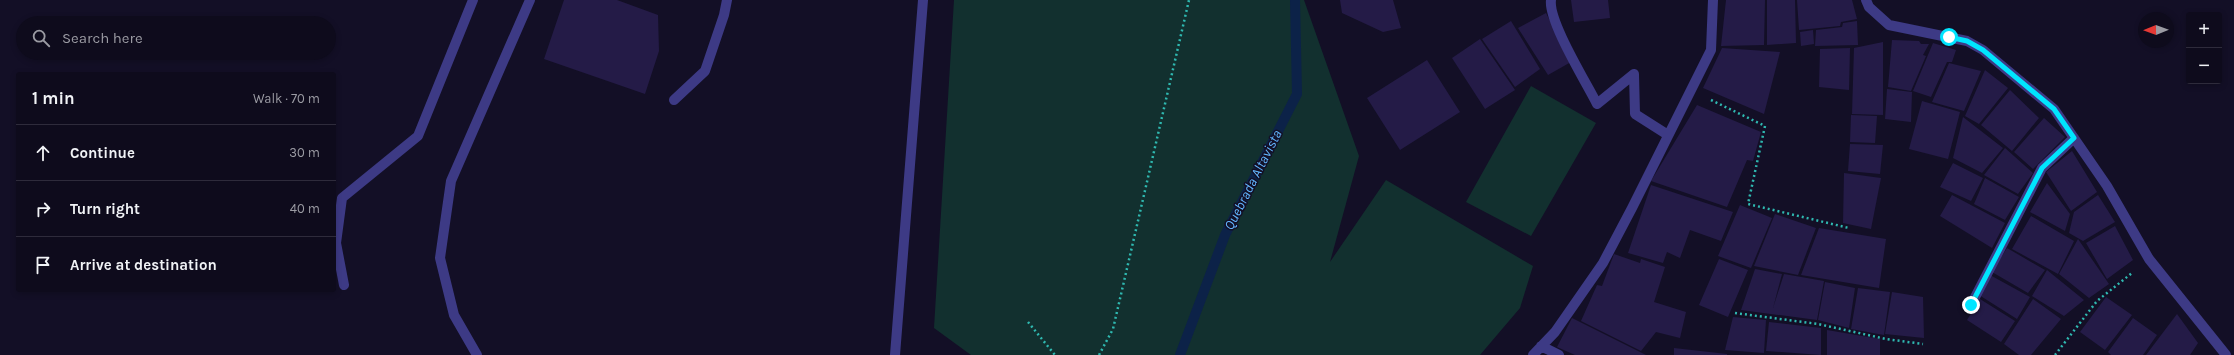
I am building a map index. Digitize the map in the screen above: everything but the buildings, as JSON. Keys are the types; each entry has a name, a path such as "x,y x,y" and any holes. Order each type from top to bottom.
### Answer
{"street":[{"path":"344,285 336,243 342,198 418,136 473,0"},
{"path":"477,355 454,315 440,258 451,181 530,0"},
{"path":"674,100 705,71 724,15 727,0"},
{"path":"906,355 895,351 923,0"},
{"path":"1551,0 1550,8 1560,33 1597,104 1634,74 1635,114 1668,135"},
{"path":"1533,355 1555,332 1603,263 1668,135 1710,50 1713,0"},
{"path":"1866,0 1869,7 1889,25 1967,41 1983,50 2054,109 2107,186 2149,259 2226,355"},
{"path":"1971,305 2042,168 2074,138"},
{"path":"1541,346 1559,355"}],"path":[{"path":"1099,355 1113,329 1189,0"},
{"path":"1731,109 1764,126 1748,204 1849,228"},
{"path":"2055,355 2097,301 2149,259"},
{"path":"1735,313 1818,324 1886,339 1923,344"},
{"path":"1028,322 1055,355"}],"green space":[{"path":"954,0 1304,0 1359,156 1330,262 1386,180 1533,266 1520,308 1480,355 971,355 934,328"},
{"path":"1531,86 1596,123 1531,236 1466,202"}],"waterway":[{"name":"Quebrada Altavista","path":"1180,355 1225,235 1297,94 1295,0"}],"route":[{"path":"1949,37 1967,41 1983,50 2054,109 2074,138 2042,168 1971,305"}]}
